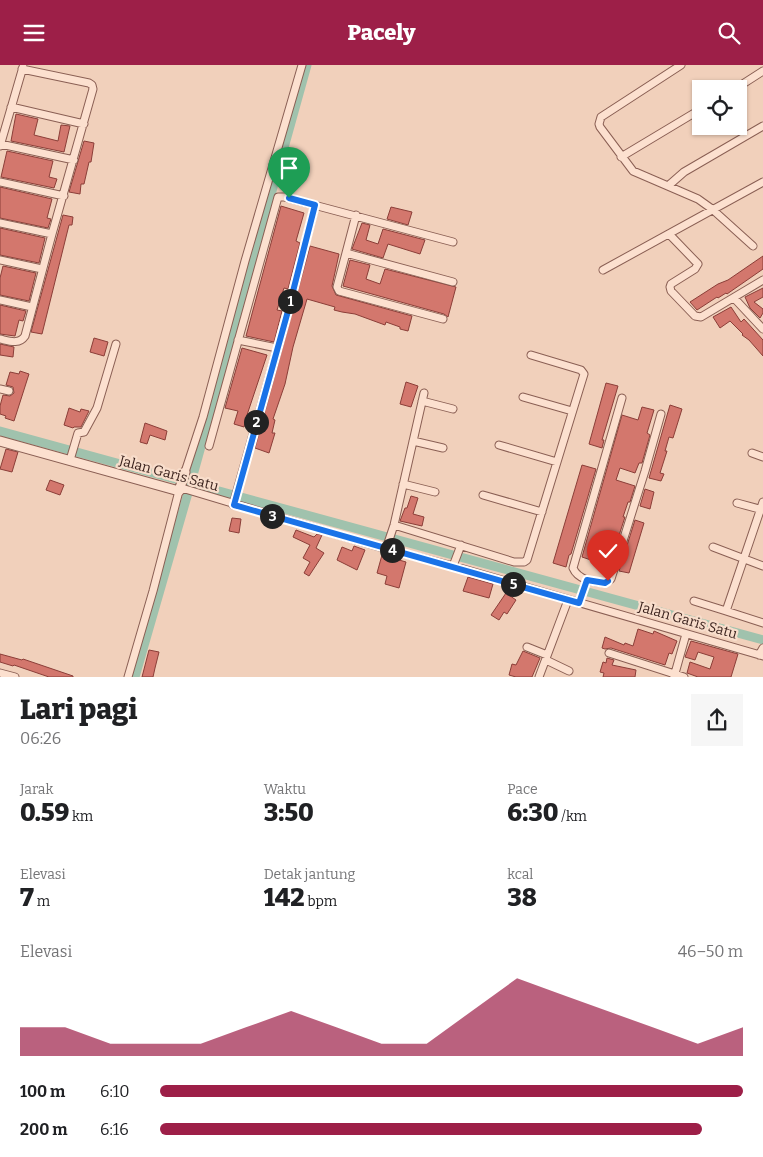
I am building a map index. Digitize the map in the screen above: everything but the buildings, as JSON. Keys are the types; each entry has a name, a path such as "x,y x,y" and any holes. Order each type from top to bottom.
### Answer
{"street":[{"path":"128,677 184,490 185,473 203,417 302,65"},
{"path":"681,65 601,117 600,127 621,157 636,174 698,199 753,246"},
{"path":"0,339 15,341 24,339 42,269 64,196 93,92 94,87 91,84 22,67 0,145 74,160"},
{"path":"747,81 763,71"},
{"path":"11,107 84,124"},
{"path":"621,157 692,114"},
{"path":"668,186 684,172 763,126"},
{"path":"0,182 64,196"},
{"path":"603,269 760,184 763,191"},
{"path":"209,446 277,199 281,196 453,241"},
{"path":"234,502 315,205"},
{"path":"356,215 337,287 339,291 443,319"},
{"path":"0,223 52,234"},
{"path":"669,233 698,264 695,269 671,284 670,287 671,291 695,316 701,317 763,280"},
{"path":"346,253 452,281"},
{"path":"0,260 42,269"},
{"path":"734,298 763,329"},
{"path":"0,300 32,307"},
{"path":"238,340 276,348"},
{"path":"70,460 78,433 84,432 97,408 116,344"},
{"path":"393,528 514,562 524,562 530,556 583,372 531,355"},
{"path":"0,389 9,391"},
{"path":"387,546 404,485 424,393"},
{"path":"523,397 572,411"},
{"path":"622,398 573,568 576,574 586,583 605,583 611,579 661,414"},
{"path":"422,401 454,409"},
{"name":"Jalan Garis Satu","path":"0,441 234,502 568,600 580,601 686,634 762,653"},
{"path":"413,441 443,448"},
{"path":"499,445 557,462"},
{"path":"752,453 763,457"},
{"path":"404,485 435,492"},
{"path":"483,495 542,512"},
{"path":"726,611 743,558 762,510 763,502"},
{"path":"737,503 762,510"},
{"path":"454,565 460,547"},
{"path":"713,547 763,566"},
{"path":"580,601 586,583"},
{"path":"539,677 568,600"},
{"path":"694,601 763,623"},
{"path":"674,676 686,634"},
{"path":"526,647 547,657 569,671"},
{"path":"609,653 674,676 684,677"},
{"path":"0,673 15,677"}],"waterway":[{"path":"135,677 307,65"},
{"path":"0,431 763,640"}],"route":[{"path":"289,198 315,205 288,311 276,348 234,505 579,603 587,580 605,583 608,581"}]}
